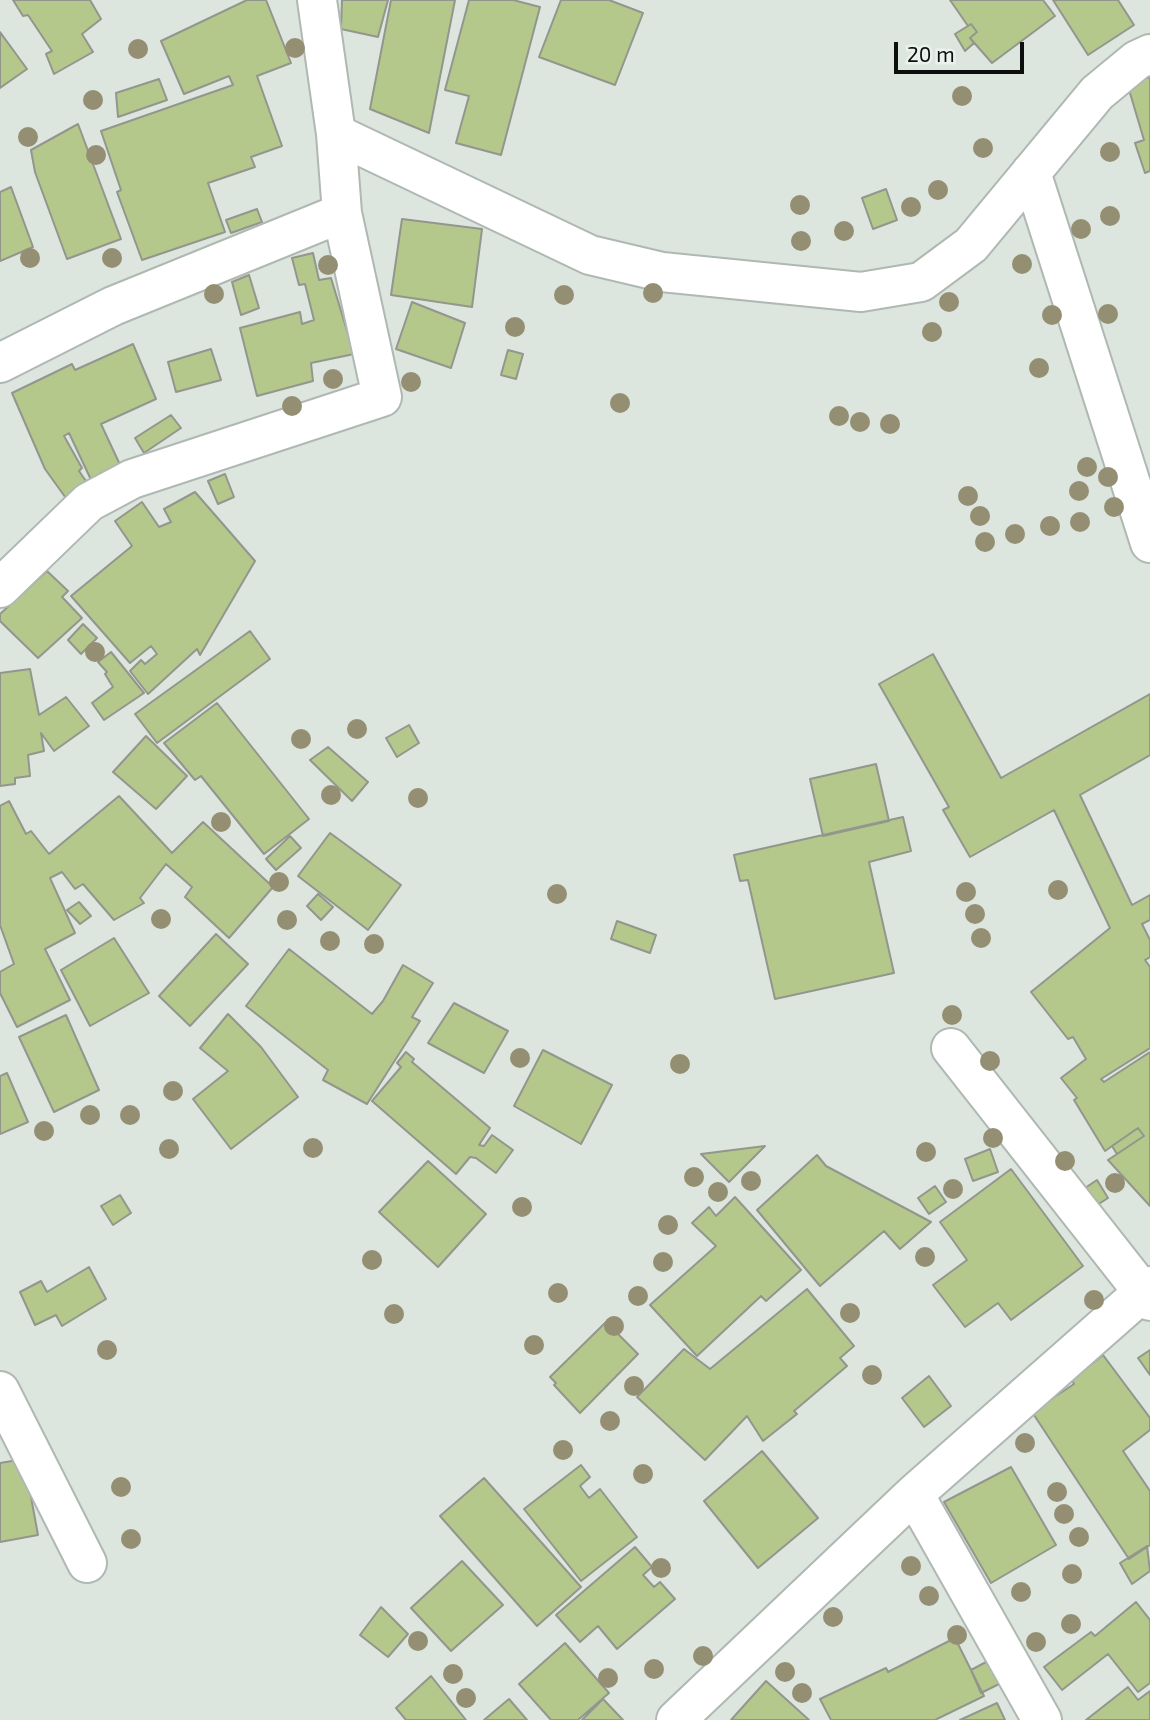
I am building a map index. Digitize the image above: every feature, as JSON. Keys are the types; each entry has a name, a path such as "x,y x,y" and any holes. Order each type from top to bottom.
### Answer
{"street":[{"path":"0,588 89,502 132,479 382,397 342,213 336,134 317,0"},
{"path":"336,134 590,255 662,272 861,292 921,282 971,245 1097,93 1137,60 1150,54"},
{"path":"1031,172 1150,543"},
{"path":"0,363 113,306 342,213"},
{"path":"676,1720 914,1494 1148,1293 951,1048"},
{"path":"0,1391 87,1563"},
{"path":"914,1494 1042,1720"}],"building":[{"path":"13,0 90,0 101,19 82,34 93,52 54,74 46,54 52,51 28,15 23,16"},
{"path":"247,0 266,0 291,63 257,76 282,146 251,157 255,167 208,183 225,232 142,260 117,192 121,190 101,131 233,85 229,76 184,94 161,41"},
{"path":"342,0 388,0 378,37 341,29"},
{"path":"391,0 455,0 429,133 370,109"},
{"path":"469,0 513,0 540,7 501,155 456,143 469,96 445,90"},
{"path":"561,0 609,0 643,13 615,85 539,57"},
{"path":"950,0 1043,0 1055,16 992,63 970,38 977,32 971,24 968,26"},
{"path":"1053,0 1118,0 1134,25 1088,55"},
{"path":"971,24 977,32 970,38 974,43 965,51 955,34"},
{"path":"0,32 27,69 0,88"},
{"path":"1150,77 1150,171 1145,173 1135,143 1144,140 1127,83"},
{"path":"159,79 167,100 118,117 116,93"},
{"path":"78,124 121,239 67,259 35,172 31,150"},
{"path":"11,187 33,247 0,261 0,192"},
{"path":"886,189 897,220 873,229 862,198"},
{"path":"257,209 262,222 231,233 226,220"},
{"path":"402,219 482,229 472,307 391,295"},
{"path":"313,253 319,280 331,278 354,354 311,363 313,381 257,396 240,328 300,312 302,324 314,320 305,284 299,285 292,258"},
{"path":"249,275 259,308 241,315 232,282"},
{"path":"412,302 465,323 451,368 396,349"},
{"path":"133,344 156,399 101,424 122,469 93,484 69,433 64,436 82,468 79,471 88,484 68,501 45,469 12,393 72,364 75,370"},
{"path":"211,349 221,380 176,392 168,362"},
{"path":"508,350 523,354 516,379 501,375"},
{"path":"171,415 181,428 144,453 135,438"},
{"path":"225,474 234,497 218,504 208,481"},
{"path":"195,492 255,561 200,655 197,649 148,694 130,671 141,660 145,664 157,654 151,646 130,663 71,596 132,546 115,521 142,502 159,527 171,522 164,509"},
{"path":"47,571 68,591 62,597 82,618 38,658 0,621 0,614"},
{"path":"83,624 97,638 81,654 68,640"},
{"path":"250,631 270,659 157,743 135,714"},
{"path":"111,652 144,693 104,720 92,703 113,687 105,674 107,672 98,662"},
{"path":"933,654 1001,778 1150,694 1150,755 1080,795 1132,905 1150,895 1150,920 1142,924 1150,940 1150,957 1145,960 1150,967 1150,1048 1101,1079 1104,1082 1150,1052 1150,1206 1108,1160 1144,1136 1138,1128 1105,1151 1074,1100 1077,1098 1061,1078 1086,1059 1073,1037 1068,1039 1031,992 1110,928 1054,810 970,857 943,810 949,807 879,684"},
{"path":"30,669 39,715 66,697 89,726 54,751 41,733 44,751 28,755 30,776 15,778 15,784 0,786 0,673"},
{"path":"217,703 309,819 264,854 201,776 195,780 164,743"},
{"path":"409,725 419,743 397,757 386,738"},
{"path":"146,736 187,776 156,809 113,772"},
{"path":"328,747 368,782 352,801 310,760"},
{"path":"876,764 889,821 823,836 810,779"},
{"path":"119,796 172,853 203,822 273,887 229,938 185,897 192,887 166,864 140,898 144,903 114,920 83,884 75,889 62,872 50,878 75,933 45,949 70,1000 17,1027 0,993 0,972 14,964 0,925 0,806 9,801 26,834 31,831 49,854"},
{"path":"903,817 911,851 869,862 894,973 775,999 748,880 740,881 734,855"},
{"path":"330,833 401,885 368,930 298,876"},
{"path":"290,836 301,848 276,870 266,859"},
{"path":"318,894 333,907 321,920 307,906"},
{"path":"79,902 91,916 80,924 67,910"},
{"path":"617,921 656,935 650,953 611,939"},
{"path":"216,934 248,964 190,1026 159,996"},
{"path":"114,938 149,993 90,1026 61,970"},
{"path":"289,949 372,1014 383,1001 403,965 433,983 412,1017 420,1021 367,1104 323,1080 328,1070 246,1006"},
{"path":"454,1003 508,1031 484,1073 428,1043"},
{"path":"228,1014 261,1047 298,1097 231,1149 193,1099 228,1071 200,1048"},
{"path":"66,1015 99,1090 54,1112 19,1037"},
{"path":"543,1050 612,1085 581,1144 514,1106"},
{"path":"406,1052 414,1059 412,1062 490,1128 479,1145 484,1146 492,1135 513,1150 496,1173 476,1158 470,1157 456,1174 372,1101 401,1067 397,1063"},
{"path":"7,1073 28,1122 0,1134 0,1076"},
{"path":"1138,1128 1144,1136 1117,1154 1112,1146"},
{"path":"765,1146 729,1182 701,1154"},
{"path":"990,1149 998,1172 973,1181 965,1159"},
{"path":"817,1155 826,1166 931,1222 900,1249 884,1231 820,1286 757,1210"},
{"path":"428,1161 486,1214 438,1267 379,1212"},
{"path":"1011,1169 1083,1266 1011,1320 998,1303 965,1327 933,1285 967,1260 940,1222"},
{"path":"1097,1180 1108,1198 1088,1211 1076,1194"},
{"path":"935,1186 946,1202 929,1214 918,1198"},
{"path":"120,1195 131,1213 113,1225 101,1206"},
{"path":"735,1197 801,1270 766,1301 761,1296 697,1356 650,1305 716,1246 692,1223 709,1207 716,1216"},
{"path":"89,1267 106,1299 62,1326 56,1315 35,1325 20,1292 41,1281 47,1292"},
{"path":"807,1289 854,1346 840,1358 847,1366 794,1411 797,1414 763,1441 747,1416 705,1460 637,1397 684,1349 710,1369"},
{"path":"606,1322 638,1354 580,1413 550,1377"},
{"path":"1150,1350 1150,1375 1138,1358"},
{"path":"1103,1355 1150,1418 1150,1430 1123,1451 1150,1491 1150,1545 1129,1559 1032,1412 1074,1384 1072,1380"},
{"path":"929,1376 951,1406 924,1427 902,1398"},
{"path":"762,1451 818,1518 758,1568 704,1501"},
{"path":"24,1459 38,1535 0,1542 0,1463"},
{"path":"581,1465 590,1477 580,1486 589,1498 600,1489 637,1537 581,1581 524,1509"},
{"path":"1011,1467 1056,1545 991,1583 944,1502"},
{"path":"484,1478 581,1587 537,1626 440,1516"},
{"path":"1147,1546 1150,1571 1132,1584 1120,1563"},
{"path":"635,1547 652,1567 643,1575 654,1587 660,1582 675,1599 617,1649 598,1626 580,1642 556,1615"},
{"path":"462,1561 503,1605 451,1651 411,1608"},
{"path":"1136,1602 1150,1620 1150,1683 1138,1692 1108,1654 1062,1690 1044,1667 1091,1632 1095,1636"},
{"path":"381,1607 408,1634 388,1657 360,1635"},
{"path":"955,1638 984,1696 935,1720 831,1720 820,1699 886,1668 888,1672"},
{"path":"565,1643 609,1693 578,1720 551,1720 519,1684"},
{"path":"988,1661 1001,1683 981,1693 971,1670"},
{"path":"431,1676 466,1720 406,1720 396,1708"},
{"path":"766,1681 809,1720 731,1720"},
{"path":"1128,1687 1138,1700 1150,1691 1150,1720 1086,1720"},
{"path":"509,1699 527,1720 484,1720"},
{"path":"603,1699 623,1720 582,1720"},
{"path":"997,1703 1005,1720 960,1720"}]}
